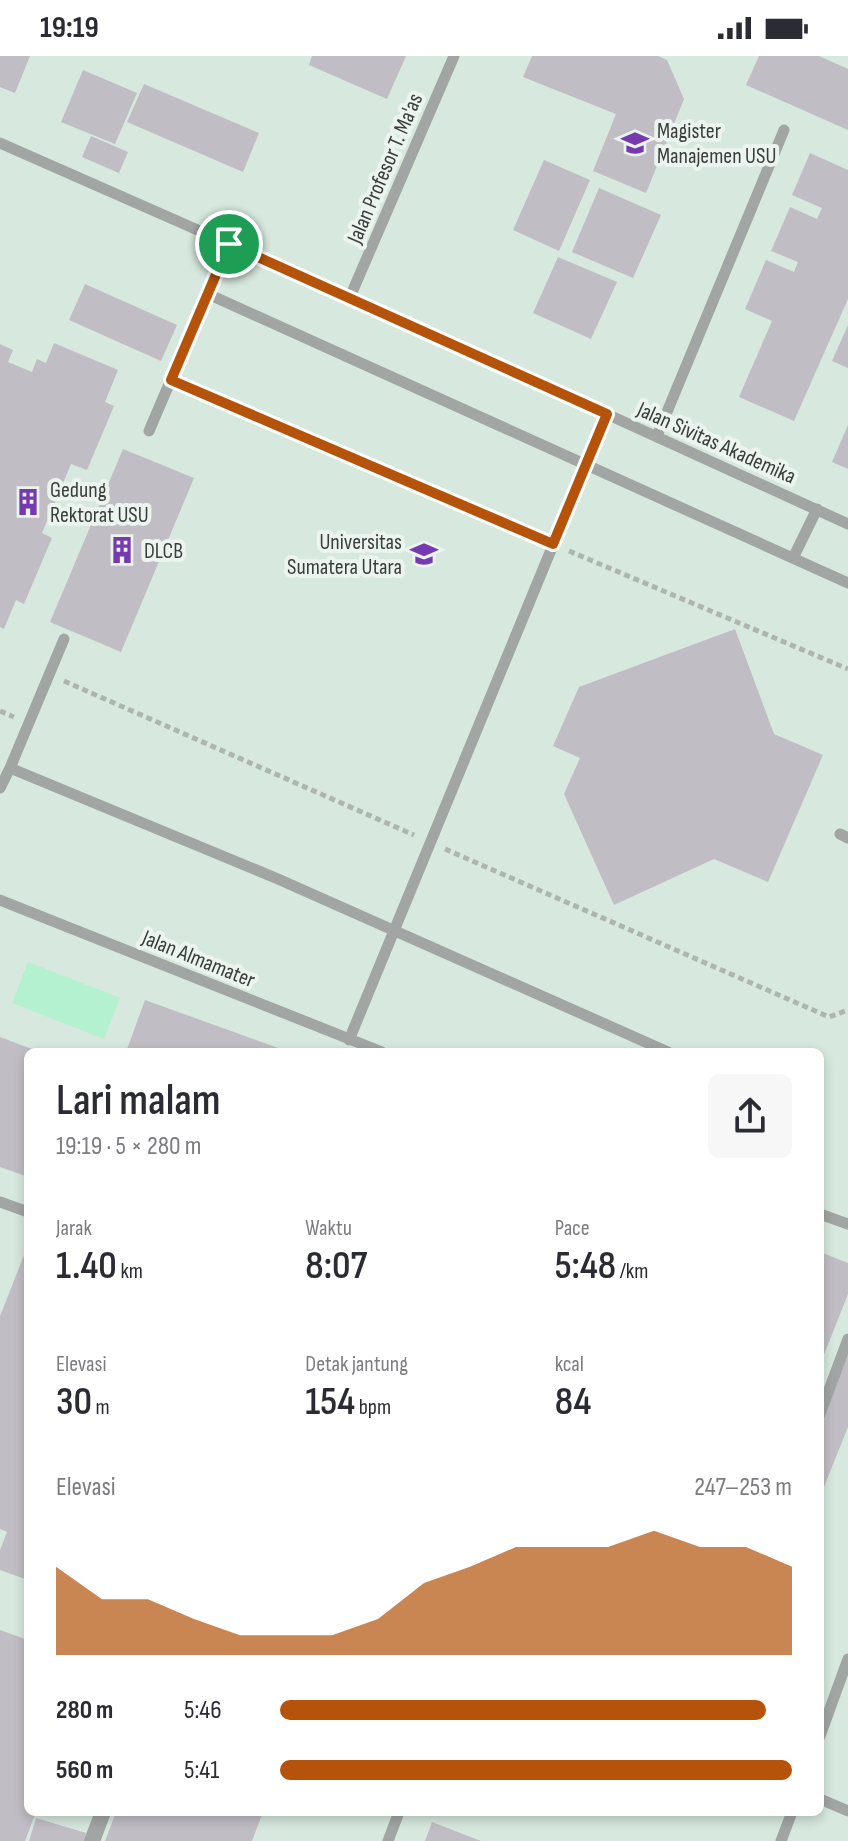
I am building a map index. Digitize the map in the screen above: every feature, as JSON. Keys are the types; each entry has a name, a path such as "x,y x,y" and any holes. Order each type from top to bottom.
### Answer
{"street":[{"path":"92,1841 101,1816"}],"lane":[{"name":"Jalan Profesor T. Ma'as","path":"350,297 454,56"},
{"path":"657,436 784,130"},
{"name":"Jalan Sivitas Akademika","path":"0,143 350,297 848,524"},
{"path":"149,431 229,244"},
{"path":"208,294 848,583"},
{"path":"349,1040 607,414"},
{"path":"793,558 817,509"},
{"path":"0,788 64,639"},
{"path":"10,768 394,930 659,1048"},
{"name":"Jalan Almamater","path":"0,900 371,1048"},
{"path":"0,1202 24,1211"},
{"path":"824,1215 845,1223"},
{"path":"824,1403 848,1339"},
{"path":"824,1725 848,1659"},
{"path":"824,1801 848,1811"},
{"path":"388,1841 397,1816"},
{"path":"781,1841 790,1816"}],"path":[{"path":"171,380 848,669"}],"shaded area":[{"name":"Universitas Sumatera Utara","path":"0,56 848,56 848,1841 0,1841"}],"green space":[{"path":"28,962 120,998 104,1039 12,1003"}],"building":[{"path":"0,56 30,56 15,93 0,87"},
{"path":"312,56 406,56 387,99 309,65"},
{"name":"Magister Manajemen USU","path":"532,56 658,56 667,60 684,99 646,193 593,171 616,114 523,77"},
{"path":"759,56 819,56 848,69 848,130 746,85"},
{"path":"83,70 137,93 115,144 61,122"},
{"path":"144,84 259,133 243,172 127,122"},
{"path":"91,136 128,152 119,173 82,157"},
{"path":"810,153 848,170 848,299 794,421 739,397 772,321 745,309 766,260 794,272 798,262 771,251 790,207 817,219 822,208 792,195"},
{"path":"544,160 590,180 559,251 513,230"},
{"path":"599,188 661,215 633,278 572,252"},
{"path":"558,257 617,282 591,339 533,313"},
{"path":"85,284 177,325 161,361 69,320"},
{"path":"848,325 848,368 832,361"},
{"name":"Gedung Rektorat USU","path":"54,343 118,370 105,402 114,406 87,470 71,464 42,533 52,538 24,604 16,600 4,629 0,627 0,344 13,350 8,362 32,372 37,359 46,363"},
{"path":"848,425 848,469 832,462"},
{"name":"DLCB","path":"123,449 194,478 121,652 50,622"},
{"path":"735,629 774,734 823,755 768,882 714,859 614,905 564,794 580,758 553,746 579,687"},
{"path":"145,1000 278,1048 127,1048"},
{"path":"0,1037 29,1048 24,1048 24,1176 0,1167"},
{"path":"824,1254 848,1263 848,1294 824,1355"},
{"path":"24,1255 24,1579 0,1570 0,1550 7,1532 0,1529 0,1316"},
{"path":"848,1355 848,1427 824,1487 824,1415"},
{"path":"0,1630 24,1639 24,1816 34,1816 25,1841 0,1841"},
{"path":"114,1816 261,1816 252,1841 105,1841"},
{"path":"36,1818 86,1833 84,1841 29,1841"},
{"path":"432,1822 481,1841 425,1841"}],"place":[{"name":"Magister Manajemen USU","path":"635,143"},
{"name":"Gedung Rektorat USU","path":"28,502"},
{"name":"DLCB","path":"122,550"},
{"name":"Universitas Sumatera Utara","path":"424,554"}],"route":[{"path":"229,244 607,414 553,544 171,380 229,244"}]}
